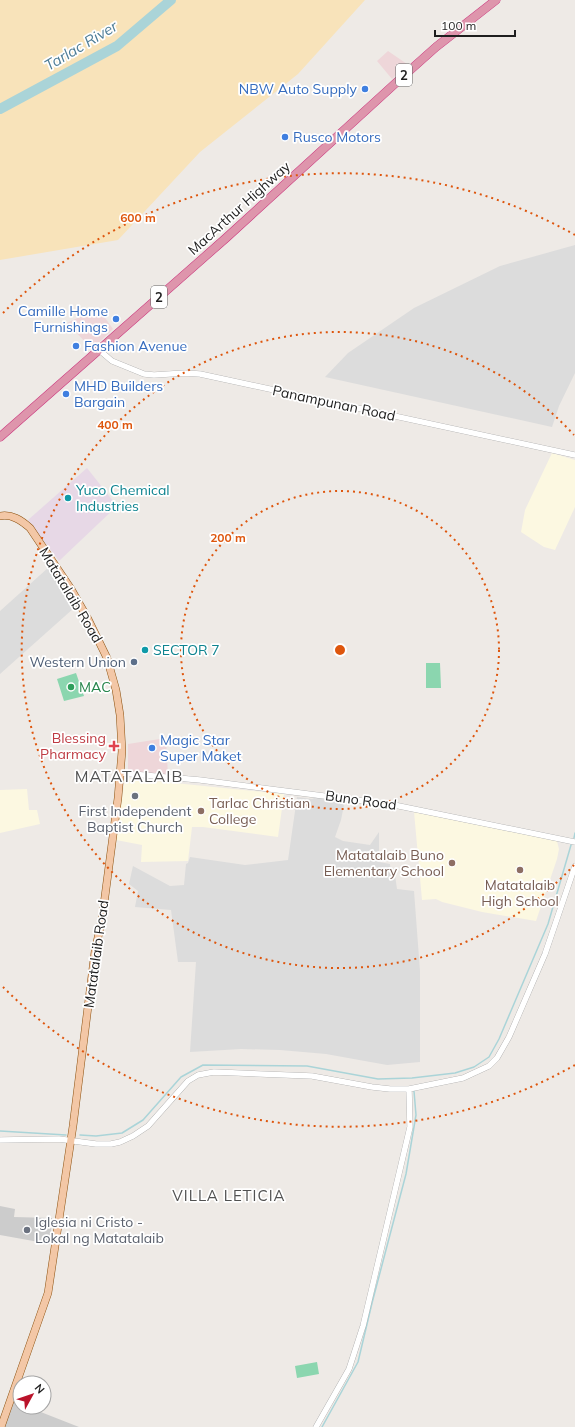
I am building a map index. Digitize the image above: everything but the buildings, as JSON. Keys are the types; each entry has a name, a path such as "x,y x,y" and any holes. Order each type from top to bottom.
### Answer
{"highway":[{"name":"MacArthur Highway","path":"0,437 98,349 226,238 436,47 496,0"}],"main road":[{"name":"Matatalaib Road","path":"0,516 4,515 14,517 21,520 30,528 71,589 88,619 104,650 110,667 120,714 122,751 102,919 95,951 71,1141 48,1293 1,1427"}],"street":[{"name":"Panampunan Road","path":"98,349 107,358 117,364 148,375 185,373 200,374 575,455"},
{"name":"Buno Road","path":"120,773 200,780 400,806 575,842"},
{"path":"0,1140 59,1139 96,1144 111,1144 133,1136 148,1126 188,1081 204,1073 214,1072 312,1076 372,1086 409,1088 462,1078 489,1066 497,1058 509,1038 545,954 575,866"},
{"path":"316,1427 348,1369 363,1326 409,1134 411,1113 409,1088"}],"shaded area":[{"path":"388,51 407,64 392,79 377,61"},
{"path":"575,245 575,373 559,406 552,427 325,377 348,353 414,308 500,266"},
{"path":"98,308 113,329 92,349 67,323"},
{"path":"552,453 575,460 575,507 555,550 544,547 521,532 525,510"},
{"path":"87,468 117,506 59,561 28,520"},
{"path":"49,567 74,608 0,674 0,611"},
{"path":"166,738 168,776 128,773 128,744"},
{"name":"Tarlac Christian College","path":"125,778 284,794 278,837 203,827 192,827 188,861 141,862 142,845 116,840"},
{"path":"27,789 29,810 37,810 40,824 0,833 0,790"},
{"path":"326,793 338,796 345,800 341,820 335,837 343,841 370,845 379,832 379,862 390,864 391,875 395,875 397,889 414,891 420,971 420,1062 387,1065 326,1054 280,1050 241,1049 190,1052 196,962 178,962 171,910 135,907 138,891 129,884 133,866 170,886 184,885 186,864 188,863 190,857 245,865 288,860 297,797 312,799"},
{"path":"414,812 557,841 559,849 557,859 536,921 482,912 442,902 436,899 422,900"},
{"path":"0,1206 15,1209 14,1217 52,1218 50,1244 0,1235"},
{"path":"12,1404 12,1415 48,1415 79,1427 4,1427"}],"sand":[{"path":"0,0 365,0 298,74 200,152 118,240 0,260"}],"green space":[{"path":"426,663 440,663 441,688 426,688"},
{"name":"MAC","path":"76,673 84,696 64,701 57,679"},
{"path":"317,1362 319,1374 297,1378 295,1366"}],"waterway":[{"name":"Tarlac River","path":"0,109 117,46 171,0"},
{"path":"574,838 575,833"},
{"path":"80,1135 96,1136 122,1133 143,1120 181,1077 203,1065 307,1066 378,1079 412,1078 455,1073 474,1067 489,1057 499,1039 548,924 571,845"},
{"path":"322,1427 358,1362 406,1174 416,1115 414,1091"},
{"path":"0,1131 66,1135"}],"place":[{"name":"NBW Auto Supply","path":"365,89"},
{"name":"Rusco Motors","path":"285,137"},
{"name":"Camille Home Furnishings","path":"116,319"},
{"name":"Fashion Avenue","path":"76,346"},
{"name":"MHD Builders Bargain","path":"66,394"},
{"name":"Yuco Chemical Industries","path":"68,498"},
{"name":"SECTOR 7","path":"145,650"},
{"name":"Western Union","path":"134,662"},
{"name":"MAC","path":"71,687"},
{"name":"Blessing Pharmacy","path":"114,746"},
{"name":"Magic Star Super Maket","path":"152,748"},
{"name":"First Independent Baptist Church","path":"135,796"},
{"name":"Tarlac Christian College","path":"201,811"},
{"name":"Matatalaib Buno Elementary School","path":"452,863"},
{"name":"Matatalaib High School","path":"520,870"},
{"name":"Iglesia ni Cristo - Lokal ng Matatalaib","path":"27,1230"}],"district":[{"name":"MATATALAIB","path":"129,776"},
{"name":"VILLA LETICIA","path":"229,1196"}]}
